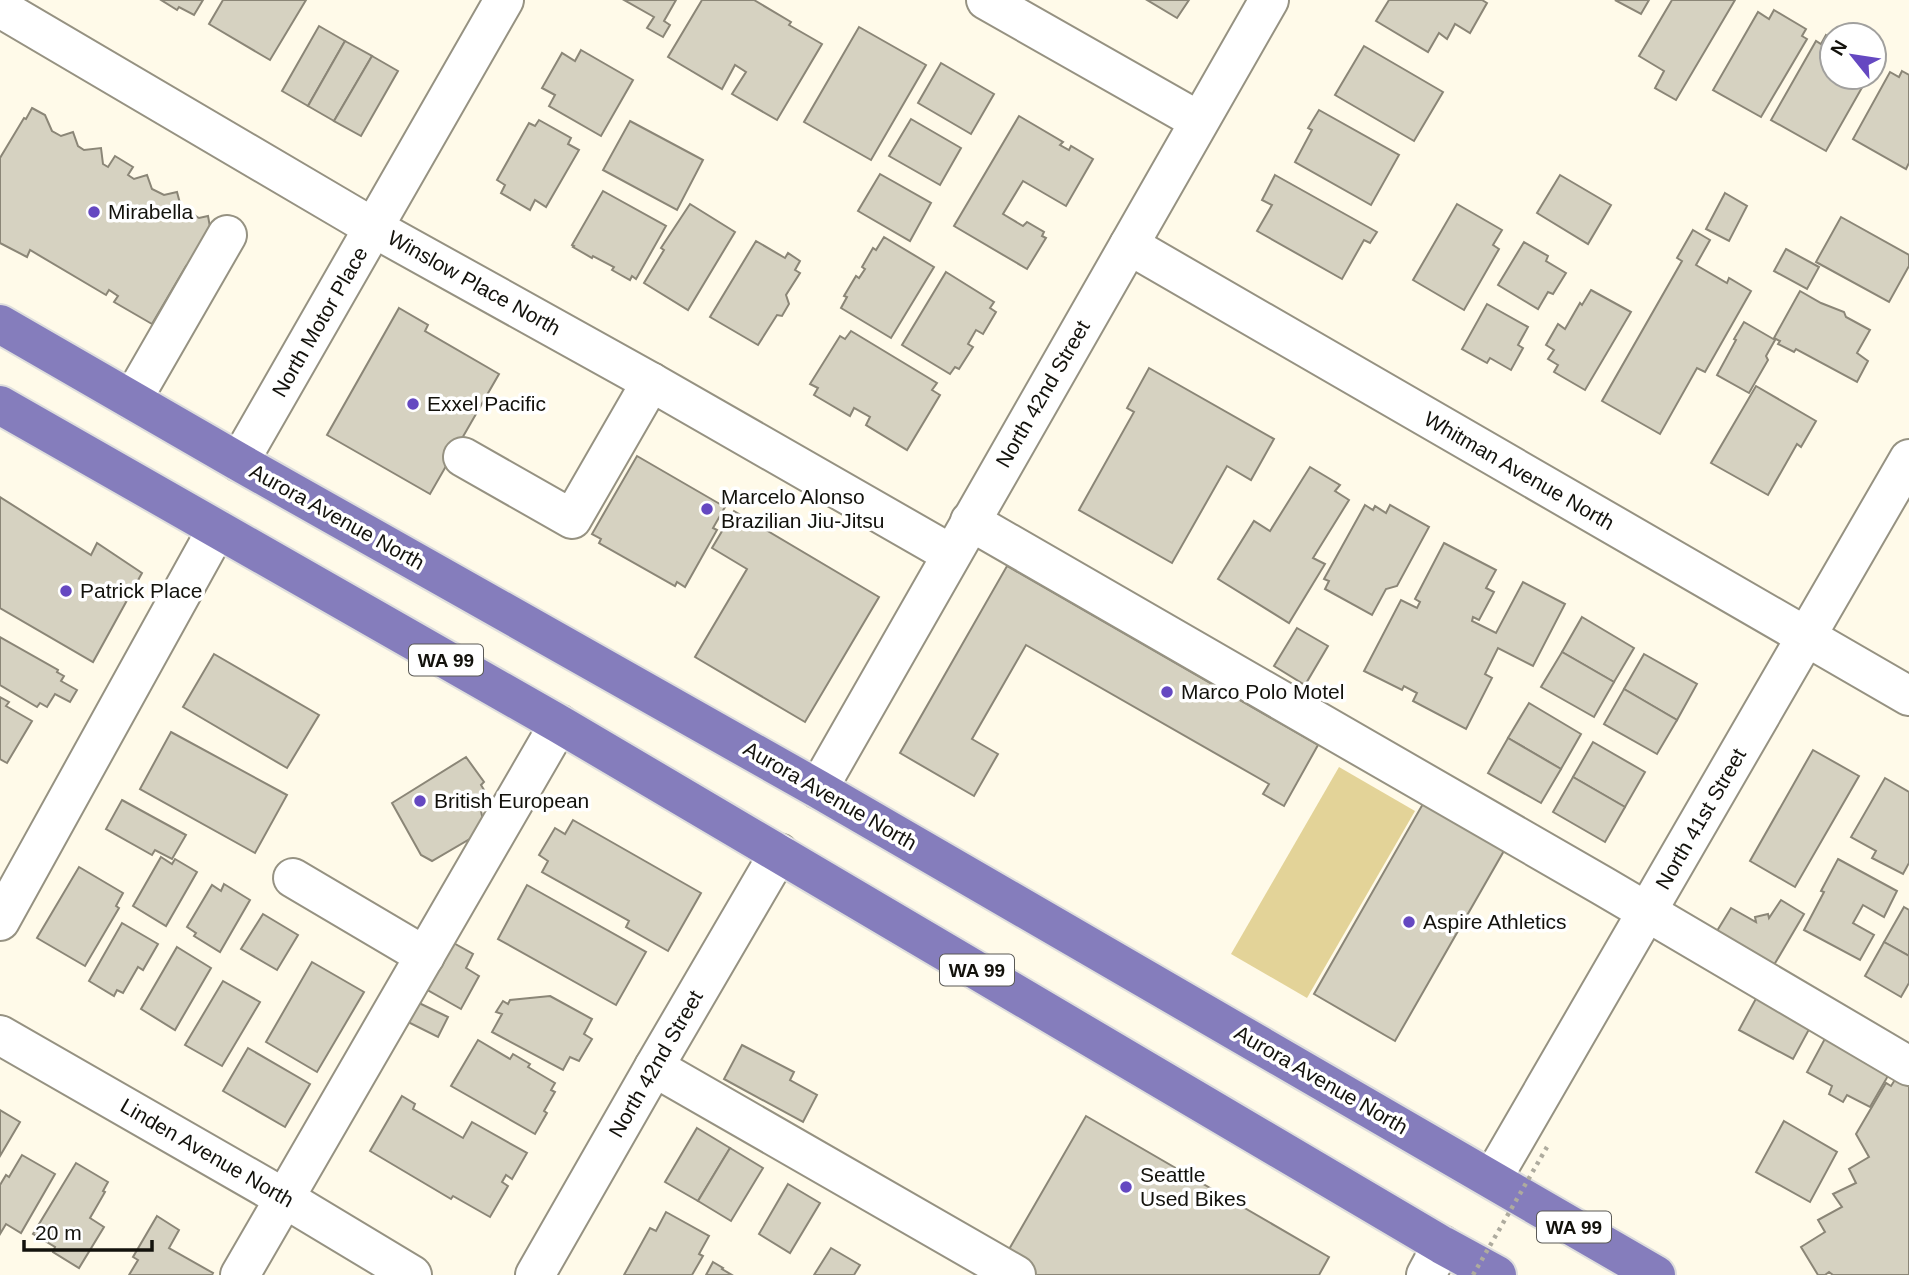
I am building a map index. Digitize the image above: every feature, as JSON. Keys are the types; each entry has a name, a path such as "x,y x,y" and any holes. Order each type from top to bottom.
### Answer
{"highway":[{"name":"Aurora Avenue North","path":"0,324 818,789 1656,1275"},
{"name":"WA 99","path":"0,405 559,724 779,853 1434,1260 1497,1275"}],"street":[{"name":"North Motor Place","path":"239,461 505,0"},
{"path":"986,0 1199,121"},
{"name":"North 42nd Street","path":"818,789 1269,0"},
{"name":"Winslow Place North","path":"0,8 374,228 651,382 951,554"},
{"path":"132,400 227,235"},
{"name":"Whitman Avenue North","path":"1129,245 1909,696"},
{"path":"463,457 572,519 651,382"},
{"name":"North 41st Street","path":"1492,1179 1909,459"},
{"path":"970,521 1909,1066"},
{"path":"0,921 217,529"},
{"path":"240,1275 559,724"},
{"name":"North 42nd Street","path":"535,1275 779,853"},
{"path":"293,878 425,956"},
{"name":"Linden Avenue North","path":"0,1035 284,1198 412,1275"},
{"path":"654,1067 1016,1275"}],"path":[{"path":"1473,1275 1547,1147"}],"shaded area":[{"path":"1339,767 1415,811 1307,998 1231,954"}],"building":[{"path":"161,0 203,0 194,15 179,7 177,10"},
{"path":"223,0 306,0 270,60 209,24"},
{"path":"624,0 676,0 664,21 670,25 663,37 647,28 654,17"},
{"path":"702,0 754,0 822,44 777,120 732,94 746,72 735,65 722,89 668,57"},
{"path":"1147,0 1189,0 1177,18"},
{"path":"1389,0 1482,0 1487,3 1470,33 1455,24 1447,39 1439,33 1428,52 1376,21"},
{"path":"1615,0 1649,0 1641,14"},
{"path":"1672,0 1735,0 1676,100 1655,88 1664,71 1639,56"},
{"path":"1774,10 1806,29 1802,36 1807,39 1761,117 1713,90 1758,12 1769,19"},
{"path":"319,26 345,41 308,106 282,91"},
{"path":"859,27 926,65 871,160 804,122"},
{"path":"345,41 372,56 334,121 308,106"},
{"path":"1816,41 1818,91 1860,91 1826,151 1771,120"},
{"path":"1364,46 1443,92 1414,141 1335,95"},
{"path":"581,50 633,80 601,136 549,106 555,95 542,88 562,53 575,61"},
{"path":"372,56 398,71 361,136 334,121"},
{"path":"941,63 994,94 971,134 918,103"},
{"path":"1902,71 1909,75 1909,163 1906,169 1853,139 1880,91 1888,91 1890,72 1899,77"},
{"name":"Mirabella","path":"32,108 45,115 52,131 61,136 73,132 78,146 84,150 101,148 103,164 108,167 115,156 133,167 128,175 134,179 147,175 152,189 164,195 177,192 181,207 199,218 208,216 213,243 186,266 152,324 114,302 118,296 109,290 106,295 30,250 27,257 0,243 0,158"},
{"path":"1319,110 1399,155 1371,205 1295,162 1312,130 1308,128"},
{"path":"1019,116 1063,142 1060,145 1069,150 1071,146 1093,159 1066,206 1023,181 1003,214 1023,226 1027,222 1044,232 1042,236 1046,238 1027,269 954,226"},
{"path":"911,119 961,148 940,185 889,156"},
{"path":"539,120 571,138 568,144 579,150 546,207 535,200 530,210 501,193 505,185 497,180 529,123 535,126"},
{"path":"630,121 703,160 677,210 603,170"},
{"path":"880,174 931,203 910,241 858,211"},
{"path":"1275,175 1377,232 1370,243 1364,240 1342,279 1257,231 1272,205 1262,200"},
{"path":"1560,175 1611,205 1588,244 1537,213"},
{"path":"603,191 666,226 636,279 632,276 630,280 612,270 614,267 593,256 592,258 572,245"},
{"path":"1725,193 1747,206 1729,241 1706,229"},
{"path":"690,204 735,232 688,310 644,283 664,250 661,248"},
{"path":"1457,204 1502,230 1493,245 1499,249 1464,310 1413,280"},
{"path":"1841,217 1909,255 1909,266 1889,302 1816,262"},
{"path":"1693,230 1710,240 1696,265 1727,283 1729,278 1751,291 1705,372 1697,368 1660,434 1602,401 1682,261 1677,258"},
{"path":"884,237 934,267 891,338 841,308 847,297 844,296 856,276 859,278 873,248 876,250"},
{"path":"756,241 785,258 788,253 800,261 795,270 800,273 786,295 789,304 782,316 777,315 758,345 710,317"},
{"path":"1524,242 1548,256 1546,261 1566,273 1553,294 1548,292 1538,309 1498,285"},
{"path":"1786,249 1819,267 1807,289 1774,271"},
{"path":"946,272 994,302 990,308 996,312 983,334 976,330 968,344 973,347 959,369 955,367 950,374 902,345"},
{"path":"1591,290 1631,312 1585,390 1554,372 1558,365 1548,359 1554,350 1546,345 1558,324 1565,329"},
{"path":"1800,291 1844,312 1846,317 1870,330 1857,353 1868,361 1857,382 1796,349 1794,352 1778,344 1780,341 1774,338"},
{"path":"1487,304 1528,327 1518,345 1523,348 1511,370 1490,358 1487,363 1462,349"},
{"name":"Exxel Pacific","path":"399,308 428,325 425,331 499,374 430,494 327,435"},
{"path":"1744,322 1775,340 1766,356 1768,360 1749,393 1717,375"},
{"path":"851,331 937,383 932,390 940,395 907,450 866,425 870,417 854,408 850,416 814,395 818,388 810,384 840,336 845,339"},
{"path":"1149,368 1274,439 1251,480 1227,466 1172,563 1079,510 1134,412 1127,408"},
{"path":"1756,386 1816,421 1801,447 1797,444 1768,495 1711,463"},
{"path":"637,456 725,507 713,528 717,530 685,587 677,582 675,586 599,543 601,539 592,534"},
{"path":"1310,467 1340,485 1335,491 1349,500 1313,558 1325,564 1289,623 1218,579 1254,521 1270,531"},
{"name":"Patrick Place","path":"0,497 91,555 97,543 142,573 93,662 0,608"},
{"path":"1365,505 1373,510 1375,506 1386,513 1390,505 1429,527 1397,586 1386,589 1372,615 1325,589 1329,581 1324,579"},
{"path":"734,511 879,597 805,722 695,657 747,569 712,548"},
{"path":"1444,543 1496,570 1486,588 1494,592 1479,620 1473,617 1472,621 1496,633 1523,582 1565,604 1533,666 1498,648 1485,674 1492,678 1466,729 1413,701 1417,693 1404,686 1402,690 1364,671 1401,600 1417,608 1420,602 1415,599"},
{"name":"Marco Polo Motel","path":"1007,566 1318,745 1284,806 1263,794 1269,784 1026,645 972,739 998,754 974,796 900,753"},
{"path":"1582,617 1634,648 1614,682 1562,652"},
{"path":"1297,628 1328,646 1305,685 1274,666"},
{"path":"0,637 58,670 57,672 64,676 61,681 77,690 70,702 55,694 47,707 40,703 37,707 0,685"},
{"path":"1562,652 1614,682 1594,717 1541,687"},
{"path":"214,654 319,715 287,768 183,707"},
{"path":"1644,654 1697,684 1677,720 1624,689"},
{"path":"1624,689 1677,720 1657,754 1604,724"},
{"path":"0,697 9,702 6,706 32,721 7,763 0,759"},
{"path":"1529,703 1581,734 1561,769 1508,738"},
{"path":"171,732 287,795 255,853 140,789"},
{"path":"1508,738 1561,769 1541,803 1488,773"},
{"path":"1593,742 1645,772 1625,807 1573,777"},
{"path":"1813,750 1859,776 1795,887 1750,861"},
{"path":"466,757 484,782 481,785 492,803 481,811 485,830 432,861 421,855 392,803"},
{"path":"1573,777 1625,807 1605,842 1553,812"},
{"path":"1885,778 1909,792 1909,863 1903,874 1872,858 1876,851 1851,837"},
{"path":"122,800 186,835 172,859 155,850 152,855 106,829"},
{"name":"Aspire Athletics","path":"1424,802 1505,849 1395,1041 1314,994"},
{"path":"573,820 701,893 668,951 626,927 629,921 542,872 548,861 539,855 555,828 565,834"},
{"path":"161,857 172,864 175,859 197,872 166,926 133,906"},
{"path":"1838,859 1897,891 1884,917 1863,905 1853,923 1874,935 1860,960 1804,930"},
{"path":"79,867 123,893 116,906 119,908 85,966 37,938"},
{"path":"224,884 250,900 220,952 194,936 196,933 187,927 212,885 221,891"},
{"path":"527,885 646,952 616,1005 498,939"},
{"path":"1781,900 1804,914 1774,965 1717,931 1731,908 1756,922 1755,917 1768,914 1769,918"},
{"path":"1904,907 1909,910 1909,956 1884,942"},
{"path":"263,914 298,935 277,970 241,949"},
{"path":"122,923 158,944 143,970 138,967 123,993 117,990 114,996 89,981"},
{"path":"450,941 473,954 466,968 479,976 461,1009 424,988"},
{"path":"1884,942 1909,956 1909,983 1901,997 1865,976"},
{"path":"177,947 211,968 175,1030 141,1009"},
{"path":"312,962 364,992 317,1072 266,1042"},
{"path":"223,981 260,1002 222,1066 185,1045"},
{"path":"1759,993 1813,1022 1793,1059 1739,1030"},
{"path":"550,996 592,1019 584,1034 592,1039 579,1061 570,1057 563,1070 492,1032 502,1014 496,1012 503,1001 508,1004 510,1000"},
{"path":"415,1001 448,1017 438,1037 406,1021"},
{"path":"1828,1033 1892,1069 1870,1107 1847,1095 1843,1102 1829,1094 1832,1086 1807,1072"},
{"path":"478,1040 510,1059 513,1054 530,1064 528,1067 555,1083 551,1090 555,1092 544,1111 547,1113 535,1134 451,1086"},
{"path":"742,1045 794,1072 790,1080 817,1095 803,1122 724,1079"},
{"path":"248,1048 310,1084 285,1127 223,1091"},
{"path":"1898,1075 1909,1081 1909,1275 1833,1275 1829,1272 1818,1275 1801,1247 1825,1232 1818,1220 1842,1207 1833,1194 1856,1183 1849,1169 1869,1157 1856,1134 1886,1083 1891,1086"},
{"path":"402,1096 415,1104 413,1109 463,1138 472,1122 527,1153 512,1179 506,1175 502,1182 508,1186 490,1217 453,1196 451,1199 370,1151"},
{"path":"0,1110 20,1122 0,1156"},
{"name":"Seattle Used Bikes","path":"1086,1116 1329,1257 1319,1275 1033,1275 1004,1258"},
{"path":"1784,1121 1837,1152 1810,1202 1756,1172"},
{"path":"697,1128 730,1148 698,1201 665,1182"},
{"path":"730,1148 763,1168 731,1221 698,1201"},
{"path":"22,1155 55,1174 21,1233 6,1224 0,1234 0,1185 6,1175 9,1177"},
{"path":"76,1163 108,1182 90,1218 104,1227 79,1268 53,1252 55,1247 33,1234"},
{"path":"788,1184 820,1203 790,1253 759,1234"},
{"path":"666,1212 709,1236 699,1254 703,1256 692,1275 624,1275 650,1228 656,1231"},
{"path":"157,1216 179,1230 169,1248 213,1273 212,1275 129,1275 138,1260 133,1257"},
{"path":"831,1248 860,1265 854,1275 814,1275"},
{"path":"713,1262 722,1269 732,1275 706,1275"}],"place":[{"name":"Mirabella","path":"94,212"},
{"name":"Exxel Pacific","path":"413,404"},
{"name":"Marcelo Alonso Brazilian Jiu-Jitsu","path":"707,509"},
{"name":"Patrick Place","path":"66,591"},
{"name":"Marco Polo Motel","path":"1167,692"},
{"name":"British European","path":"420,801"},
{"name":"Aspire Athletics","path":"1409,922"},
{"name":"Seattle Used Bikes","path":"1126,1187"}]}
